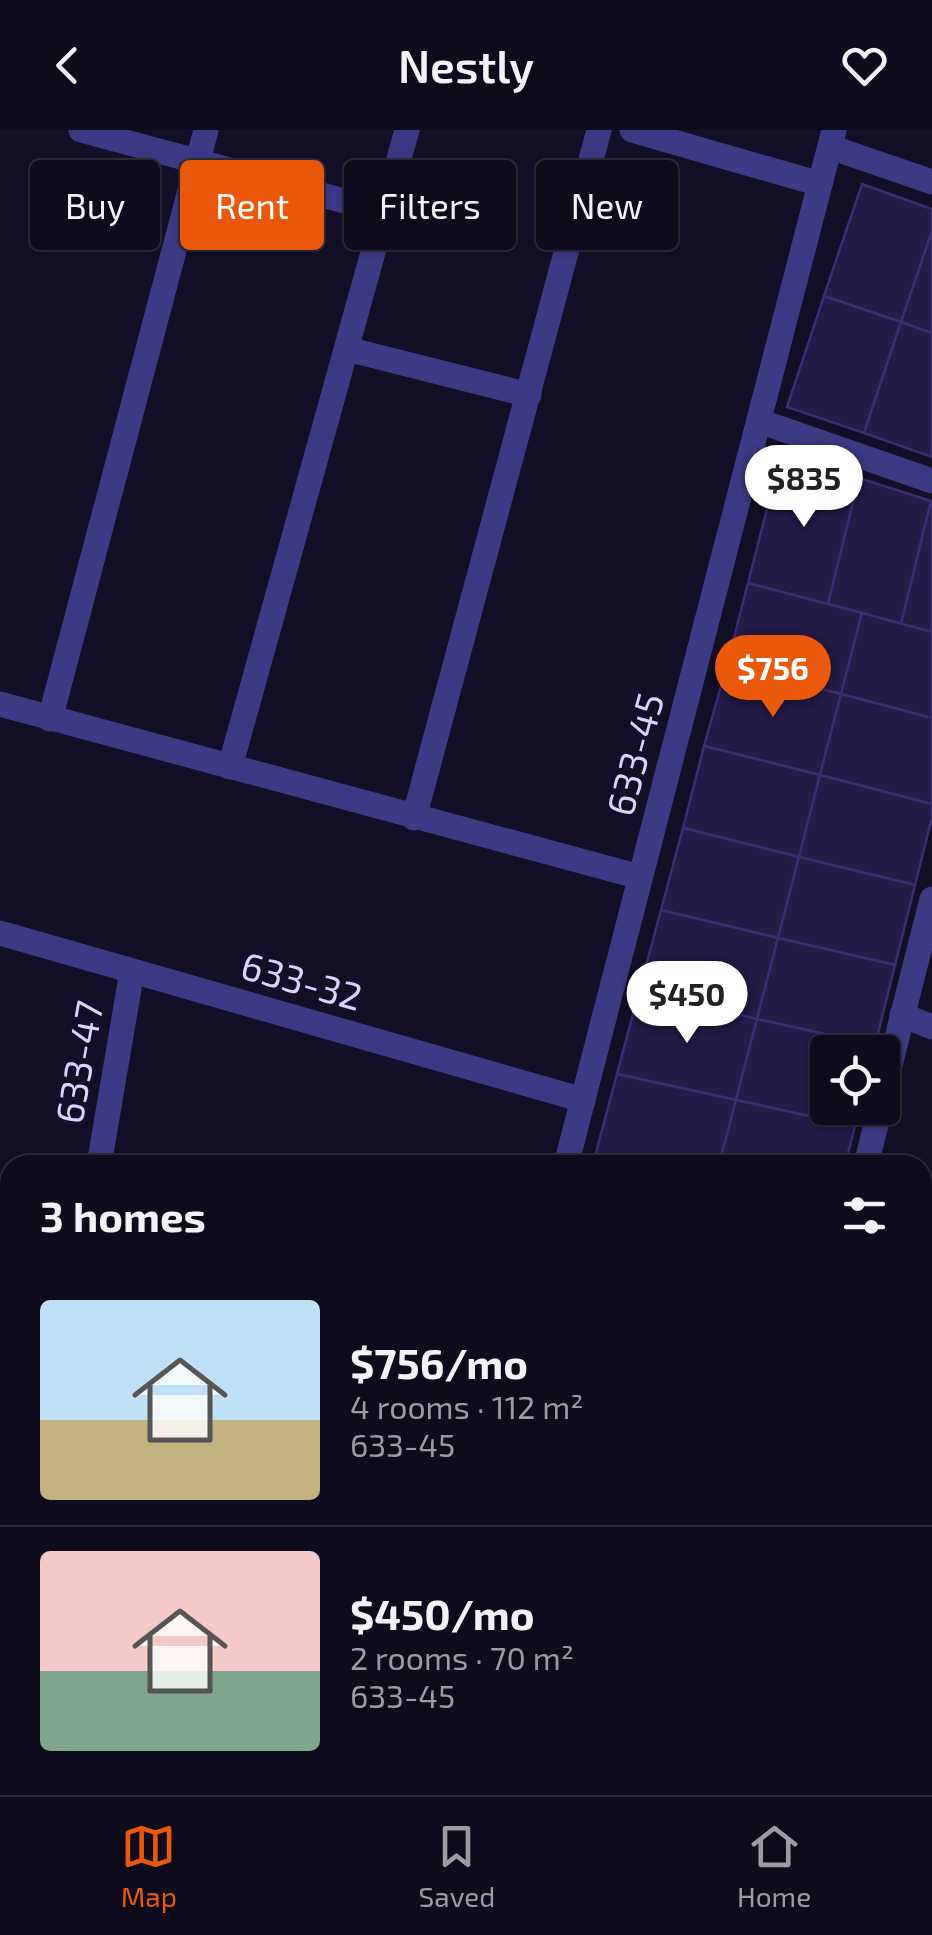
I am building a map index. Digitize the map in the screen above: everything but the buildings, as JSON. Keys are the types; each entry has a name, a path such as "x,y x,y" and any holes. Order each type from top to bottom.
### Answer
{"street":[{"path":"81,130 194,160"},
{"path":"198,160 206,130"},
{"path":"399,160 407,130"},
{"path":"414,818 600,130"},
{"path":"632,130 820,184"},
{"path":"832,138 932,182"},
{"name":"633-45","path":"568,1155 832,138"},
{"path":"50,719 180,229"},
{"path":"230,767 375,250"},
{"path":"347,350 529,395"},
{"path":"759,420 932,481"},
{"path":"0,704 640,877"},
{"path":"897,1035 932,899"},
{"name":"633-32","path":"0,932 582,1100"},
{"name":"633-47","path":"101,1155 132,970"},
{"path":"902,1016 932,1027"},
{"path":"868,1155 876,1125"}]}
